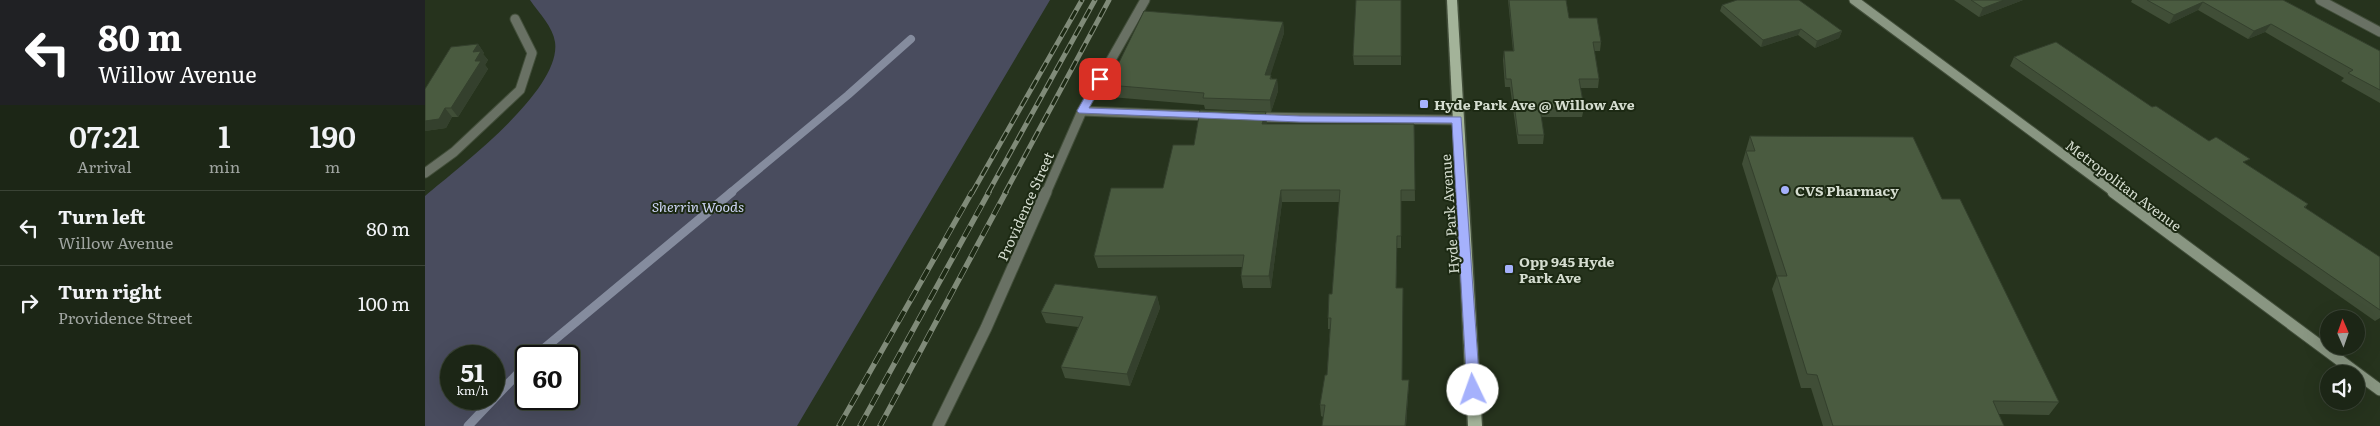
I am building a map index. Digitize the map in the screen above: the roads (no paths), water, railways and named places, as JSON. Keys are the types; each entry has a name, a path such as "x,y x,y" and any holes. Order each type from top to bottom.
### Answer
{"main road":[{"name":"Hyde Park Avenue","path":"1452,0 1475,426"}],"street":[{"name":"Providence Street","path":"938,426 986,328 1082,111 1145,0"},
{"name":"Metropolitan Avenue","path":"1853,0 2380,390"},
{"path":"2320,0 2380,32"},
{"path":"425,173 454,152 520,90 532,53 515,19"},
{"path":"1082,111 1221,116"},
{"path":"1241,117 1457,120"}],"waterway":[{"path":"730,193 848,95 911,39"},
{"path":"548,345 732,192"},
{"path":"468,426 515,377"}],"railway":[{"path":"972,193 1082,0"},
{"path":"988,193 1095,0"},
{"path":"1005,193 1109,0"},
{"path":"839,426 972,192"},
{"path":"860,426 989,192"},
{"path":"880,426 1006,192"}],"place":[{"name":"Hyde Park Ave @ Willow Ave","path":"1424,104"},
{"name":"CVS Pharmacy","path":"1785,190"},
{"name":"Opp 945 Hyde Park Ave","path":"1509,269"}],"park label":[{"name":"Sherrin Woods","path":"698,206"}]}
